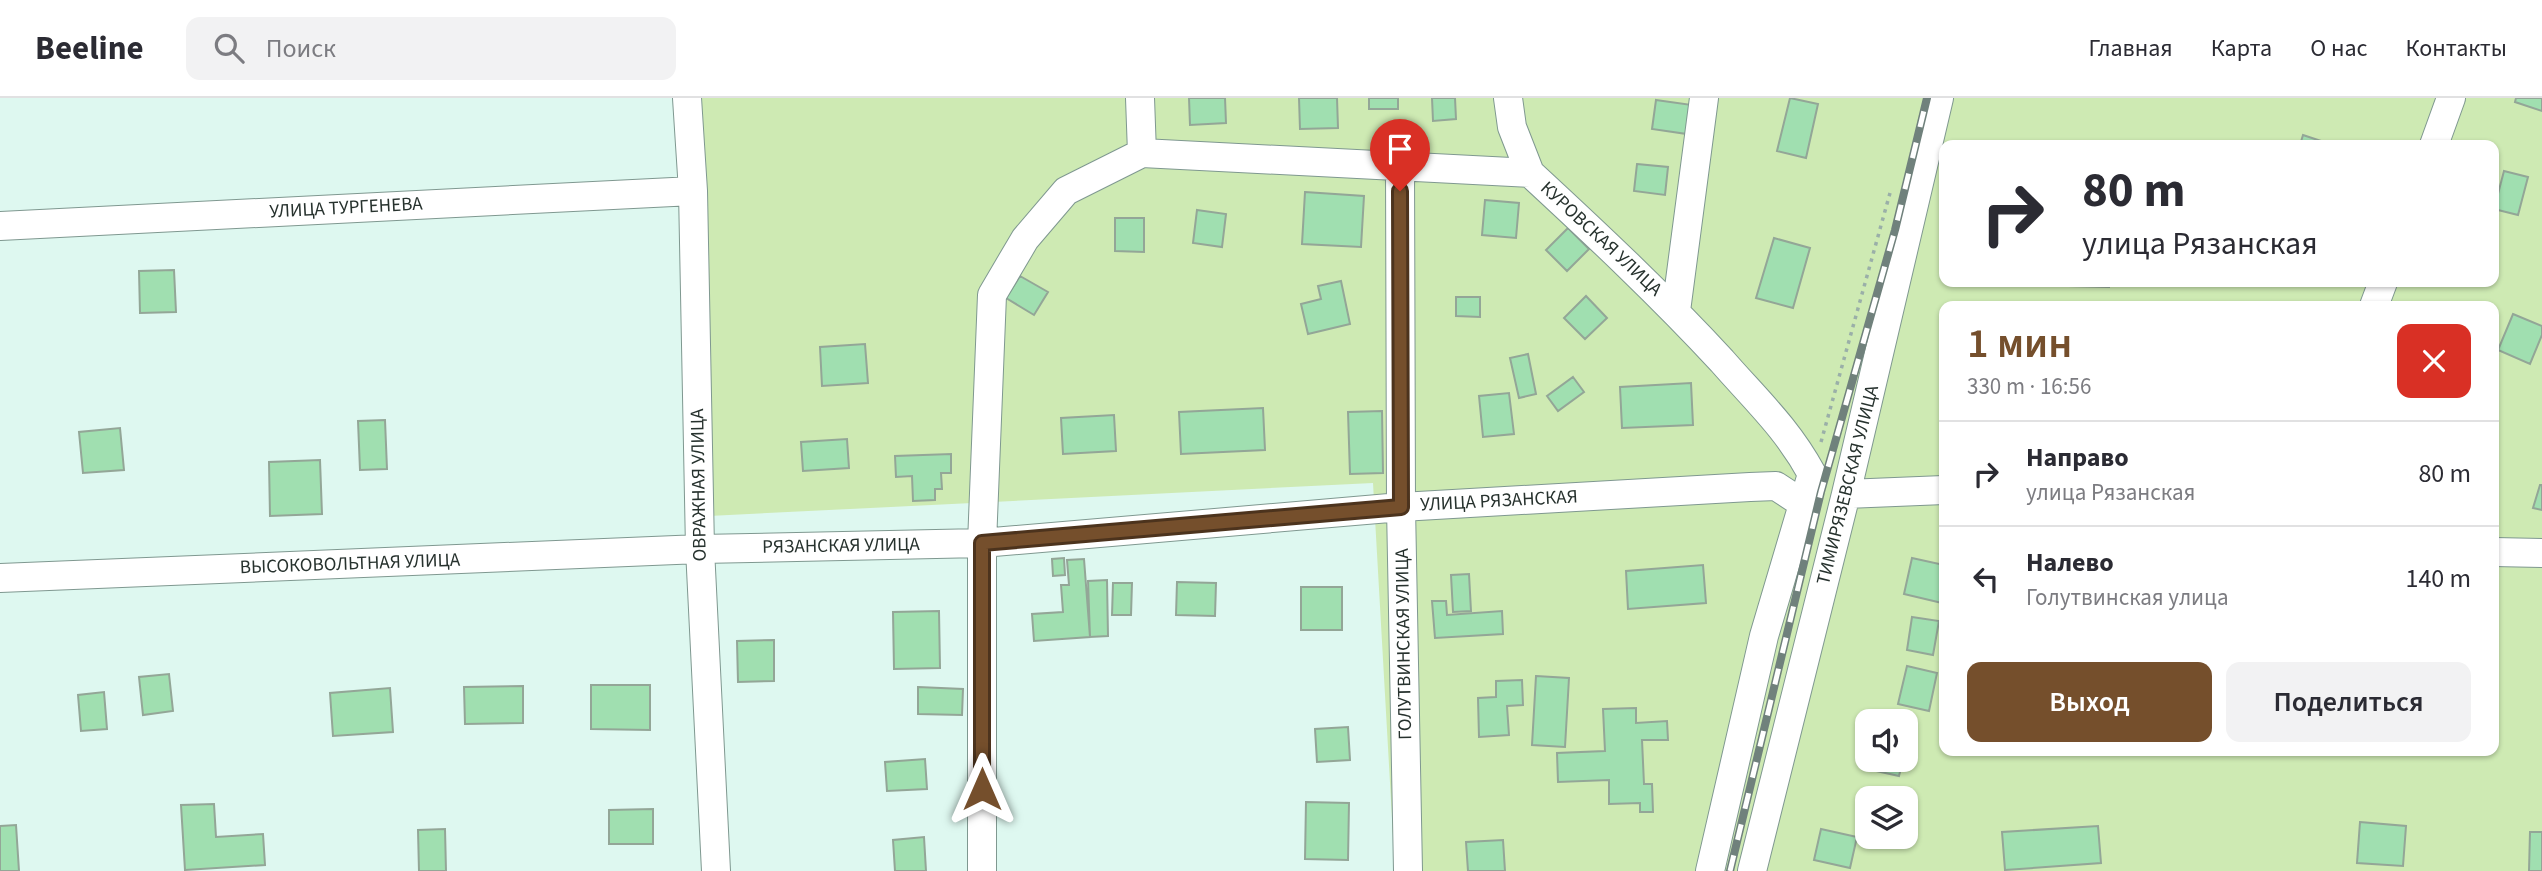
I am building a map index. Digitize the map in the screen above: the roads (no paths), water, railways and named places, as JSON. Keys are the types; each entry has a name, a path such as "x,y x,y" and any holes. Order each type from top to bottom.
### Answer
{"street":[{"name":"ОВРАЖНАЯ УЛИЦА","path":"687,98 693,191 700,549 716,871"},
{"path":"982,871 982,543 992,295 1025,240 1066,191 1142,153 1140,98"},
{"path":"1508,98 1512,127 1530,173"},
{"path":"1676,311 1704,98"},
{"name":"ТИМИРЯЗЕВСКАЯ УЛИЦА","path":"1752,871 1846,494 1939,98"},
{"path":"2436,140 2451,98"},
{"name":"КУРОВСКАЯ УЛИЦА","path":"1142,153 1530,173 1676,311 1776,419 1796,445 1812,474 1802,503"},
{"name":"ГОЛУТВИНСКАЯ УЛИЦА","path":"1400,165 1401,507 1408,871"},
{"name":"УЛИЦА ТУРГЕНЕВА","path":"0,226 693,191"},
{"name":"УЛИЦА РЯЗАНСКАЯ","path":"982,543 1401,507 1776,486 1802,503"},
{"path":"1846,494 1939,490"},
{"path":"1710,871 1764,636 1802,503"},
{"name":"РЯЗАНСКАЯ УЛИЦА","path":"700,549 982,543"},
{"name":"ВЫСОКОВОЛЬТНАЯ УЛИЦА","path":"0,578 700,549"},
{"path":"2499,552 2542,553"}],"railway":[{"path":"1730,871 1821,492 1895,230 1927,98"}]}
